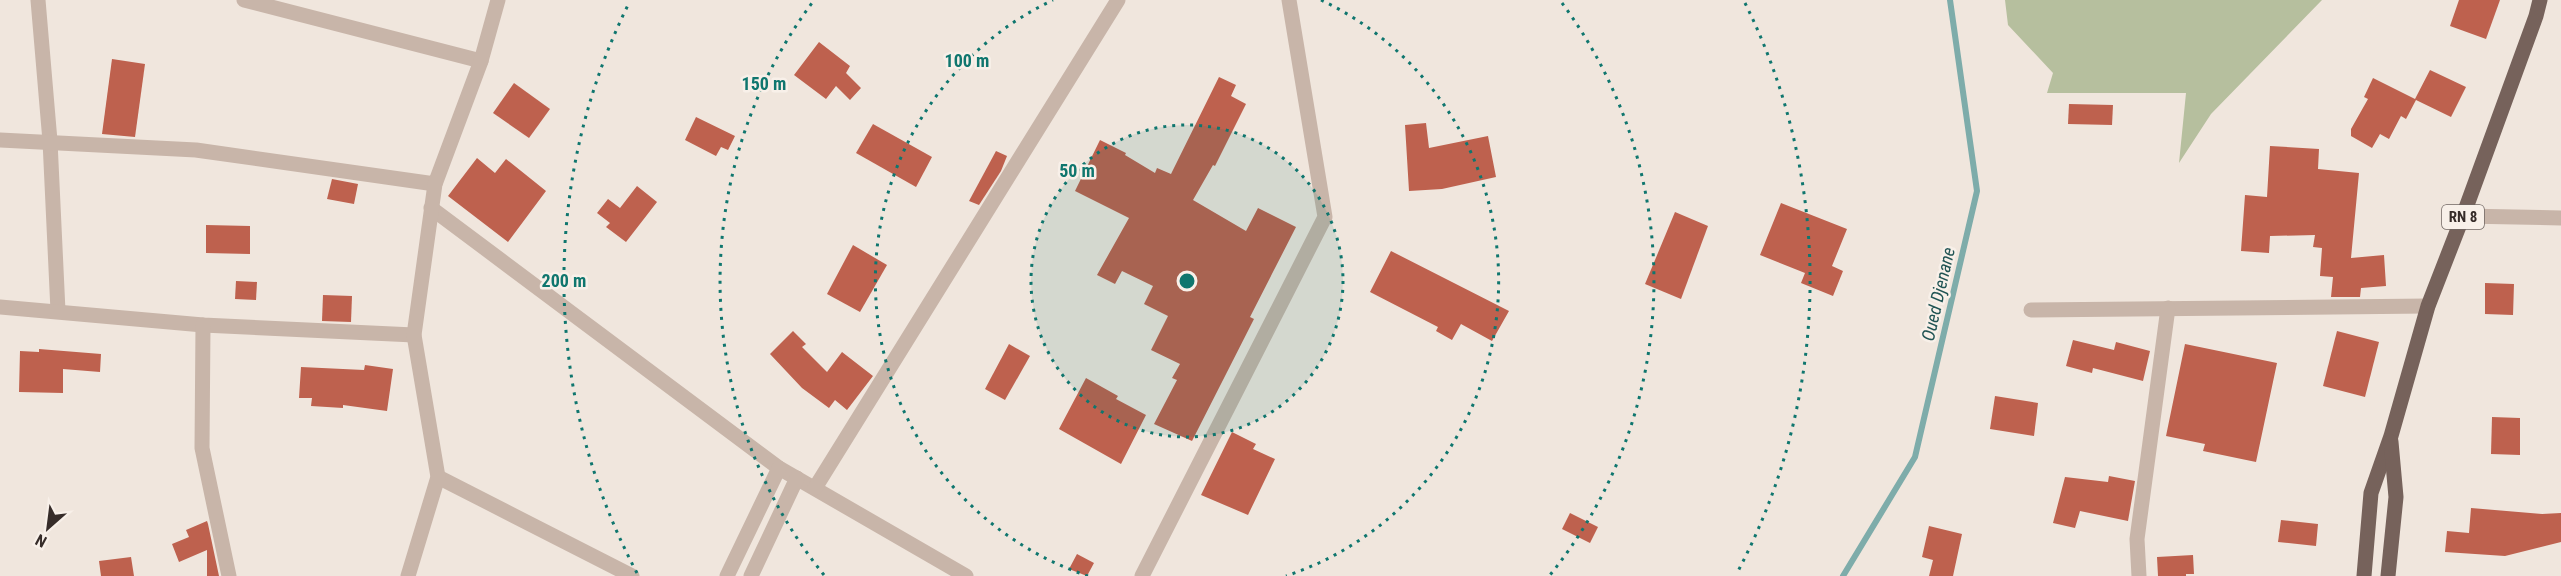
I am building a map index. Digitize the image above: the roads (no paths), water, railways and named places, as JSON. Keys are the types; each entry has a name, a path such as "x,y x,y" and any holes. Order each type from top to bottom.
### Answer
{"main road":[{"name":"RN 8","path":"2364,576 2372,493 2391,436 2428,306 2463,216 2540,0"},
{"name":"RN 8","path":"2388,576 2396,497 2391,436"}],"street":[{"path":"39,0 50,141 58,311"},
{"path":"244,0 481,61"},
{"path":"408,576 438,477 414,334 431,208 435,184 481,61 498,0"},
{"path":"815,488 1118,0"},
{"path":"1142,576 1325,217 1290,0"},
{"path":"0,140 196,150 435,184"},
{"path":"431,208 779,468 966,576"},
{"path":"2463,216 2561,218"},
{"path":"2031,310 2428,306"},
{"path":"0,307 203,325 414,334"},
{"path":"2139,576 2137,539 2168,308"},
{"path":"203,325 202,448 229,576"},
{"path":"727,576 779,468"},
{"path":"438,477 632,576"},
{"path":"751,576 797,478"}],"waterway":[{"name":"Oued Djenane","path":"1843,576 1915,457 1977,191 1950,0"}]}
